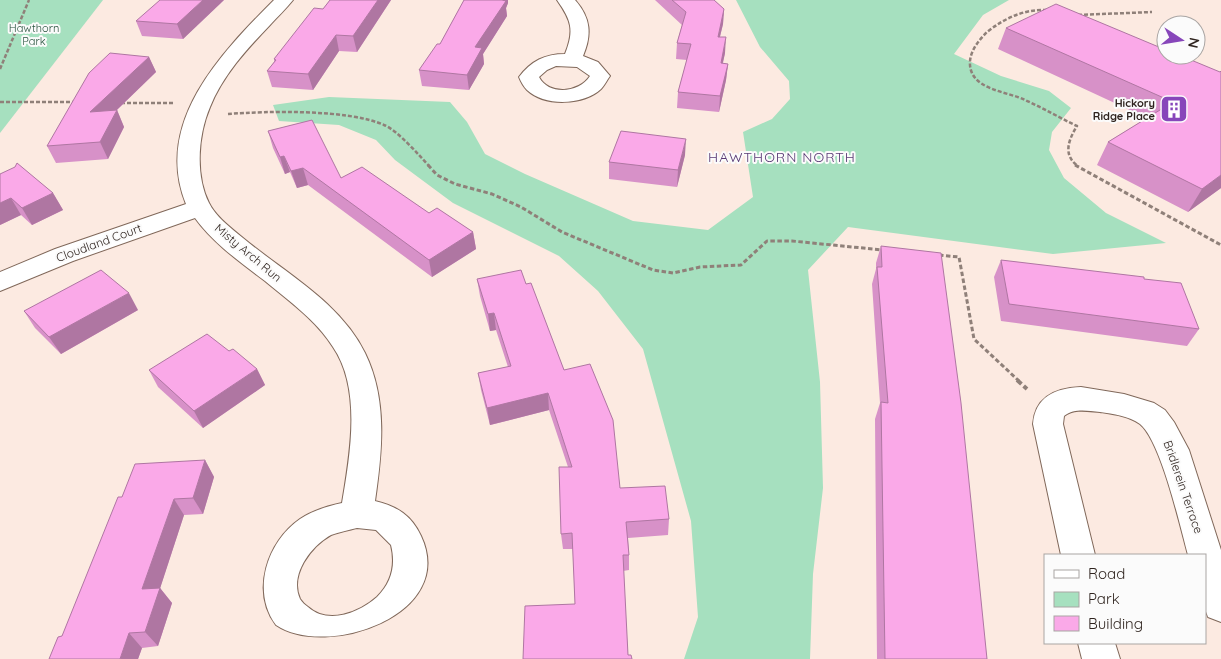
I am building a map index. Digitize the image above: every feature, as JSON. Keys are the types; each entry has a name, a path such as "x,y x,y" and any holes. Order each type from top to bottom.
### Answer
{"street":[{"name":"Misty Arch Run","path":"284,0 214,79 198,108 189,139 187,167 199,208 224,234 308,302 338,332 356,364 365,400 366,449 357,514"},
{"path":"566,0 577,14 581,26 580,44 572,60"},
{"name":"Cloudland Court","path":"0,282 64,255 199,208"},
{"name":"Bridlerein Terrace","path":"1050,411 1059,403 1074,399 1127,405 1149,414 1162,428 1173,450 1205,554"},
{"path":"1050,411 1048,424 1078,554"},
{"name":"Bridlerein Terrace","path":"1206,557 1221,605"},
{"path":"1097,644 1101,659"}],"path":[{"path":"0,69 16,37 29,0"},
{"path":"1054,12 1027,9 987,33 971,51 970,67 978,80 994,89 1020,97 1078,126 1068,142 1068,156 1075,165 1221,245"},
{"path":"1072,14 1152,12"},
{"path":"0,102 78,102"},
{"path":"116,103 256,112 331,114 366,119 386,125 414,150 437,175 455,184 492,194 521,207 562,232 653,270 674,273 700,267 741,265 767,241 792,241 890,250"},
{"path":"930,254 959,257 974,339 1050,411"}],"green space":[{"name":"Hawthorn Park","path":"0,0 103,0 0,133"},
{"path":"736,0 1009,0 983,15 954,54 1001,76 1049,91 1071,108 1052,132 1049,150 1064,178 1106,213 1166,243 1053,254 848,227 808,270 820,382 823,488 813,574 810,659 684,659 698,617 691,521 643,349 598,291 559,256 453,203 395,160 376,140 339,125 279,121 273,105 329,97 450,102 467,122 485,154 525,174 633,221 708,230 753,197 743,132 772,119 790,99 789,81 760,47"}],"building":[{"path":"160,0 203,0 177,24 136,21"},
{"path":"330,0 378,0 353,36 336,35 308,74 267,71 276,60 274,59 314,8 323,9"},
{"path":"464,0 506,1 475,47 482,48 467,75 419,70 437,44 440,44"},
{"path":"672,0 714,0 724,9 718,37 726,37 721,63 728,64 720,96 678,92 691,44 677,43 686,12"},
{"path":"1056,4 1156,46 1156,65 1203,65 1221,71 1221,175 1202,189 1108,142 1173,102 1006,28"},
{"path":"110,53 149,57 90,112 117,110 100,142 47,146 89,73"},
{"path":"312,120 341,178 362,167 429,213 437,208 473,232 429,260 303,168 291,171 284,156 280,157 268,131"},
{"path":"621,131 686,139 678,170 609,162"},
{"path":"17,163 53,193 22,208 11,198 0,203 0,174 15,167"},
{"path":"881,246 941,253 961,403 987,659 885,659 881,402 888,403 877,267 882,267"},
{"path":"1001,260 1181,283 1199,329 1009,304"},
{"path":"101,270 129,293 49,337 24,311"},
{"path":"521,270 526,284 531,283 564,370 590,364 613,420 620,488 665,486 669,519 626,522 629,555 623,555 628,655 631,655 632,659 523,659 525,606 575,604 572,533 561,534 559,467 572,467 548,393 487,408 478,373 511,366 494,313 488,314 477,279"},
{"path":"207,334 229,351 233,349 257,369 194,411 149,370"},
{"path":"205,460 193,498 174,499 142,589 160,588 145,632 129,633 120,659 49,659 58,637 62,636 118,497 122,497 135,464"}],"place":[{"name":"Hickory Ridge Place","path":"1174,109"}],"district":[{"name":"HAWTHORN NORTH","path":"782,157"}]}
